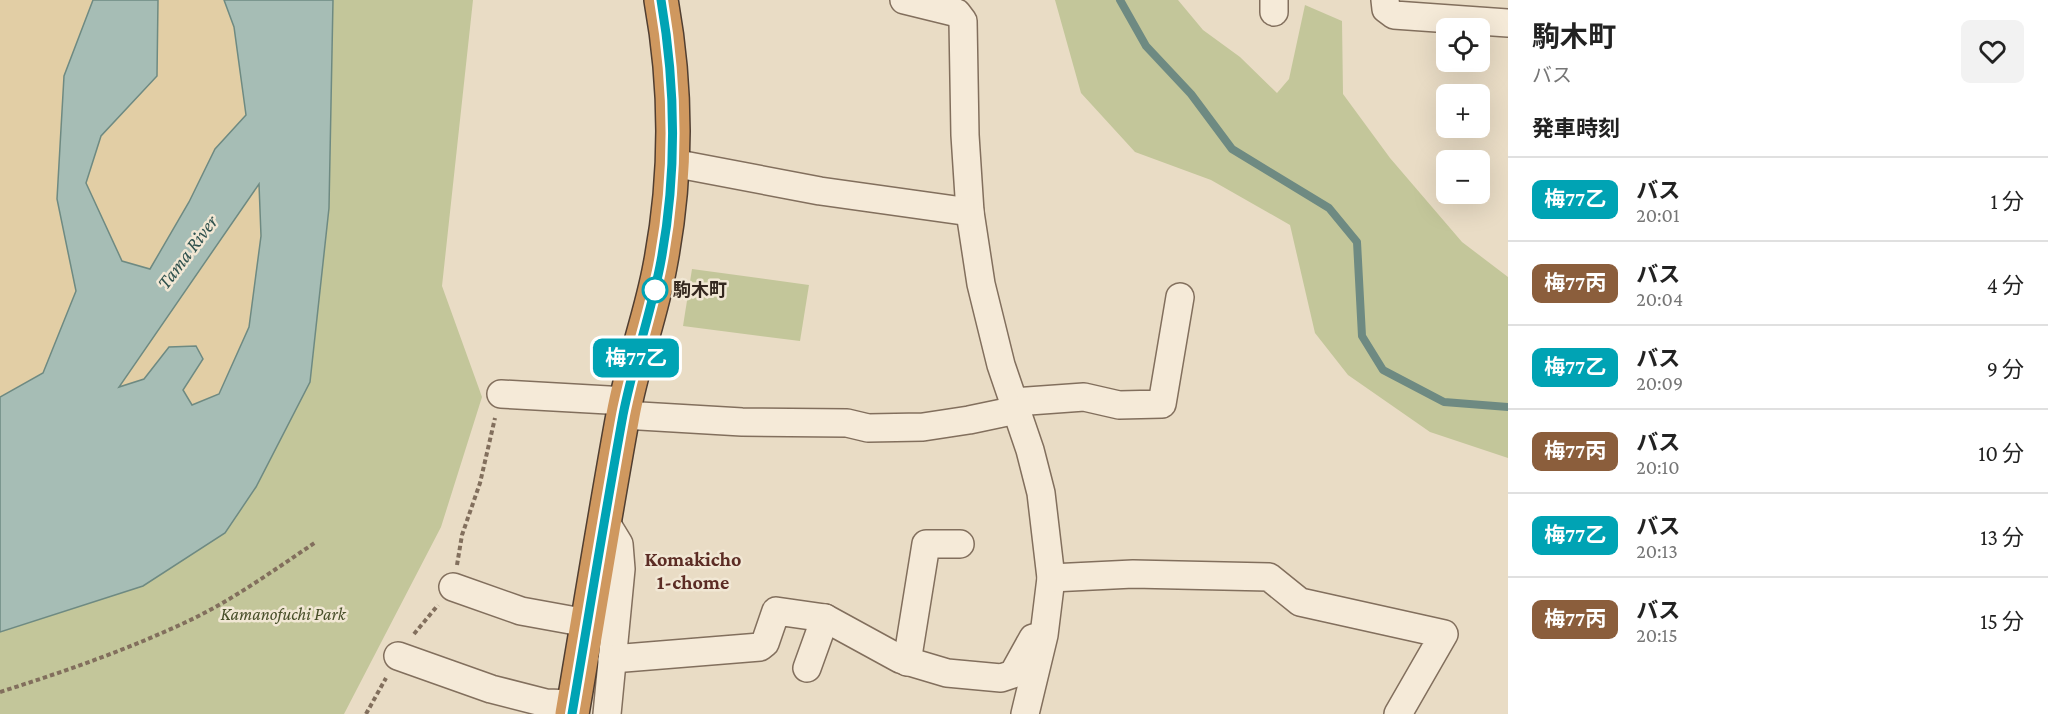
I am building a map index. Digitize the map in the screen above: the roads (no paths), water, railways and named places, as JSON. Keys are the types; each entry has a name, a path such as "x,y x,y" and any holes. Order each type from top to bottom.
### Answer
{"highway":[{"path":"573,709 625,408 660,266 668,217 673,163 672,85 661,0"}],"street":[{"path":"904,0 957,13 963,21 965,135 970,212 1000,366 1030,450 1041,493 1051,578 1044,635 1025,714"},
{"path":"1385,0 1386,9 1394,15 1508,22"},
{"path":"673,163 820,191 970,212"},
{"path":"501,394 742,422 847,423 868,428 923,427 969,420 1015,406 1084,397 1119,405 1162,404 1180,297"},
{"path":"605,521 619,544 621,569 607,714"},
{"path":"907,662 926,544 960,544"},
{"path":"1051,578 1133,574 1269,577 1300,602 1444,634 1398,714"},
{"path":"453,587 521,611 587,623"},
{"path":"612,659 760,647 765,643 776,611 825,618 888,654 907,662 947,673 1001,678 1013,674 1033,638 1044,635"},
{"path":"807,668 825,618"},
{"path":"398,656 491,689 573,709"}],"water":[{"name":"Tama River","path":"93,0 158,0 157,76 101,136 86,183 122,261 150,269 189,202 215,149 246,115 234,27 224,0 333,0 329,208 310,382 256,487 225,533 143,586 0,632 0,397 43,373 76,291 57,199 64,76","holes":["259,184 261,236 249,327 219,394 192,405 183,390 203,359 196,346 169,347 144,379 119,387"]}],"waterway":[{"path":"1120,0 1146,46 1191,94 1232,149 1329,208 1357,242 1362,336 1383,370 1444,402 1508,407"}],"place":[{"name":"駒木町","path":"655,290"}],"district":[{"name":"Komakicho 1-chome","path":"693,570"}],"park label":[{"name":"Kamanofuchi Park","path":"283,614"}]}
